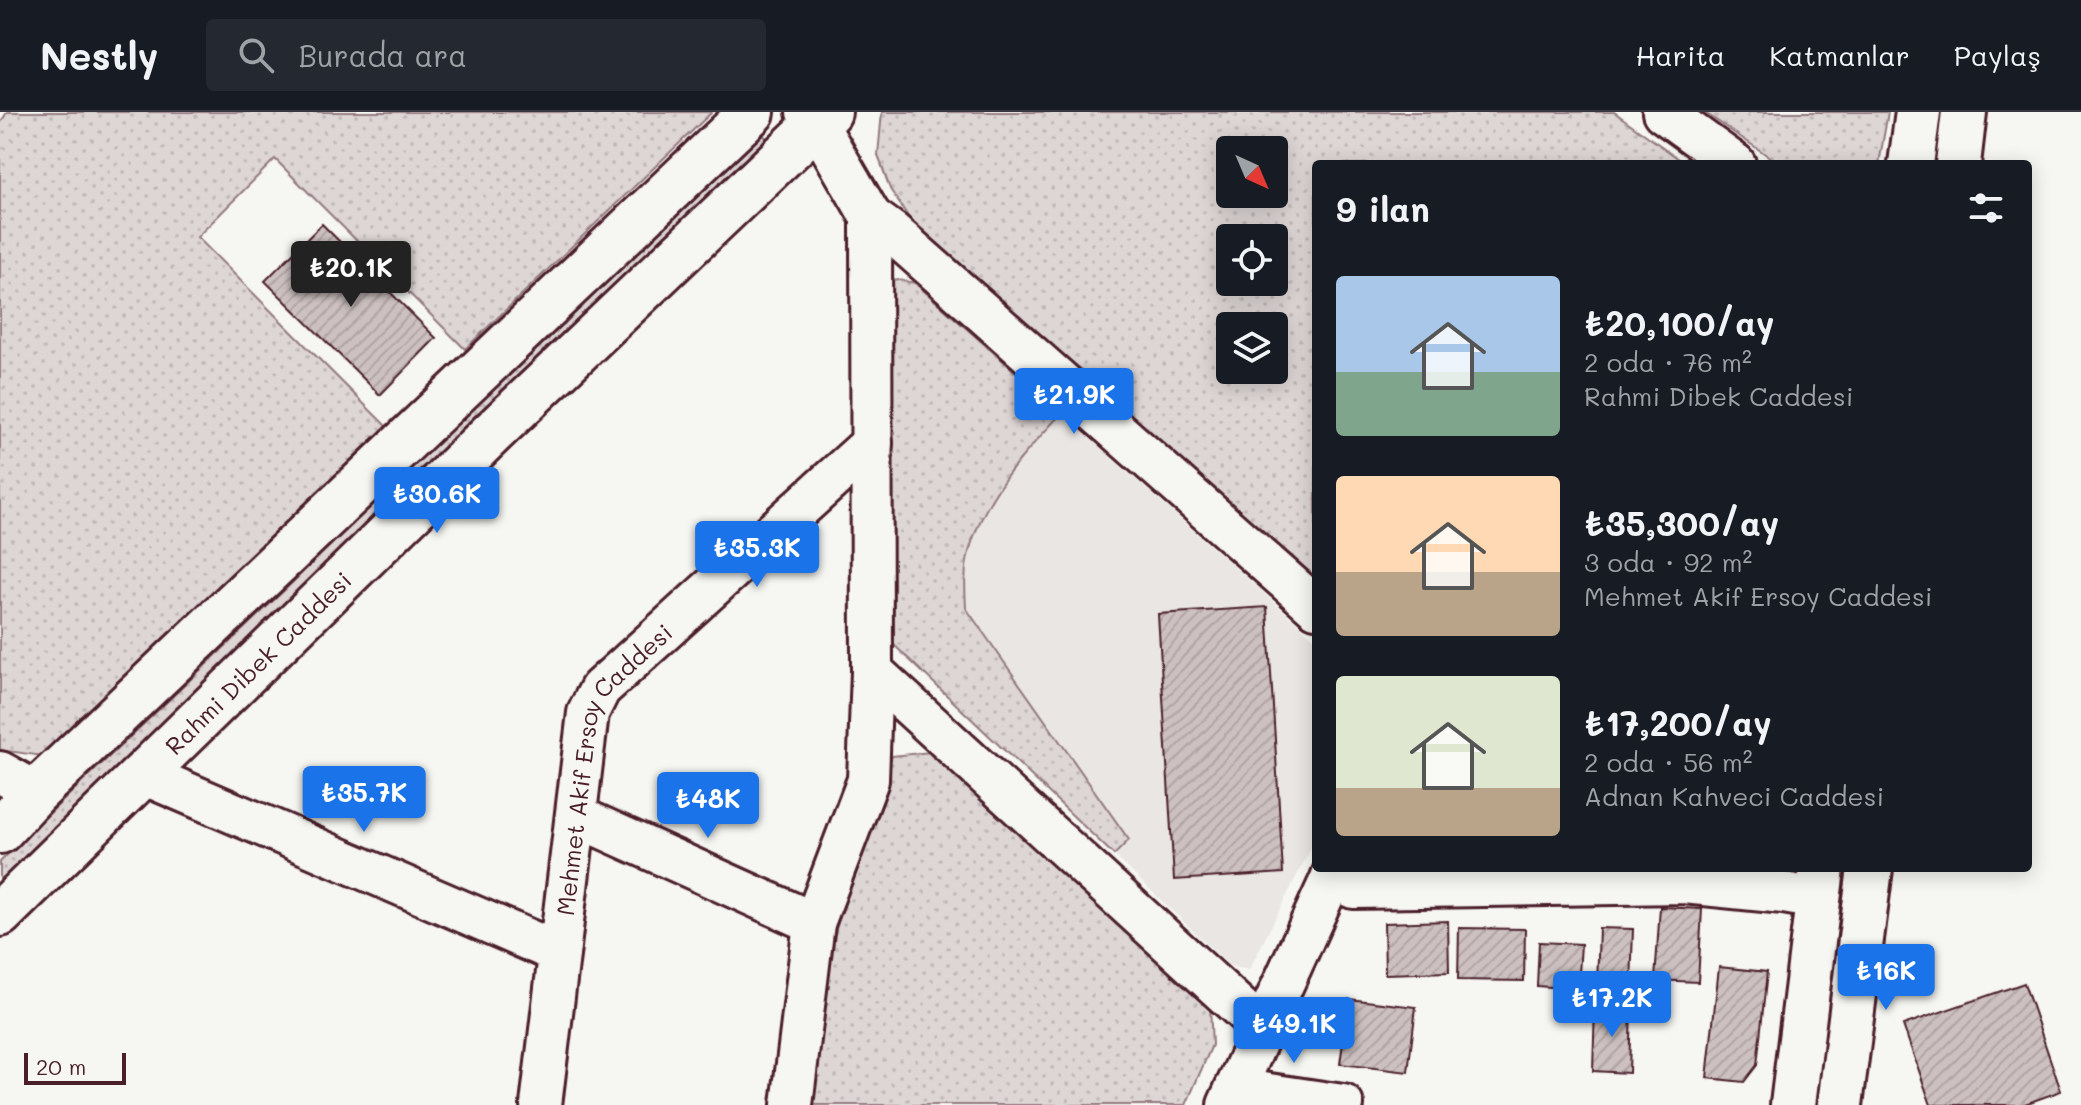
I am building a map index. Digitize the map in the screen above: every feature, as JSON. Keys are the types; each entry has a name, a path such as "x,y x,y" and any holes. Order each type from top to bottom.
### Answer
{"main road":[{"path":"0,831 18,782 752,112"},
{"path":"1912,160 1918,112"},
{"path":"1958,160 1964,112"},
{"name":"Rahmi Dibek Caddesi","path":"0,914 817,116"},
{"path":"1840,1105 1869,872"},
{"path":"1793,1105 1820,884"}],"street":[{"path":"1663,112 1729,160"},
{"path":"817,116 871,217 893,233 1312,603"},
{"path":"792,1105 814,923 868,780 872,671 871,217"},
{"name":"Mehmet Akif Ersoy Caddesi","path":"541,1105 588,713 600,689 872,443"},
{"path":"872,671 1262,1028"},
{"path":"143,774 559,953"},
{"path":"576,816 814,923"},
{"path":"1343,1105 1232,1097 1334,872 1353,888 1684,883 1784,893 1820,884"}],"shaded area":[{"path":"7,112 712,112 465,349 275,159 197,237 386,426 43,756 0,750 0,124"},
{"path":"882,112 1614,112 1680,160 1312,160 1312,578 913,224 890,189 878,155"},
{"path":"1704,112 1888,112 1880,160 1774,160"},
{"path":"758,130 769,140 0,884 0,862 28,834 292,583 505,371"},
{"path":"893,279 915,283 1312,636 1312,846 1249,970 1230,966 892,643"},
{"path":"893,279 915,283 1062,413 1019,460 984,512 967,559 966,608 1129,840 1114,855 892,643"},
{"path":"931,752 1210,1006 1212,1045 1186,1105 808,1105 824,966 892,756"}],"building":[{"path":"322,224 436,338 380,395 265,281"},
{"path":"1267,607 1283,873 1174,880 1158,614"},
{"path":"1660,907 1702,909 1698,982 1655,980"},
{"path":"1448,921 1449,972 1385,974 1384,923"},
{"path":"1459,928 1525,929 1524,981 1458,980"},
{"path":"1599,928 1633,929 1631,986 1597,986"},
{"path":"1539,942 1581,944 1578,989 1537,986"},
{"path":"1719,967 1767,972 1757,1065 1744,1082 1707,1078"},
{"path":"2024,983 2061,1091 2022,1105 1931,1105 1903,1025"},
{"path":"1349,999 1416,1007 1408,1072 1340,1064"},
{"path":"1595,1005 1631,1007 1629,1073 1593,1071"}]}
